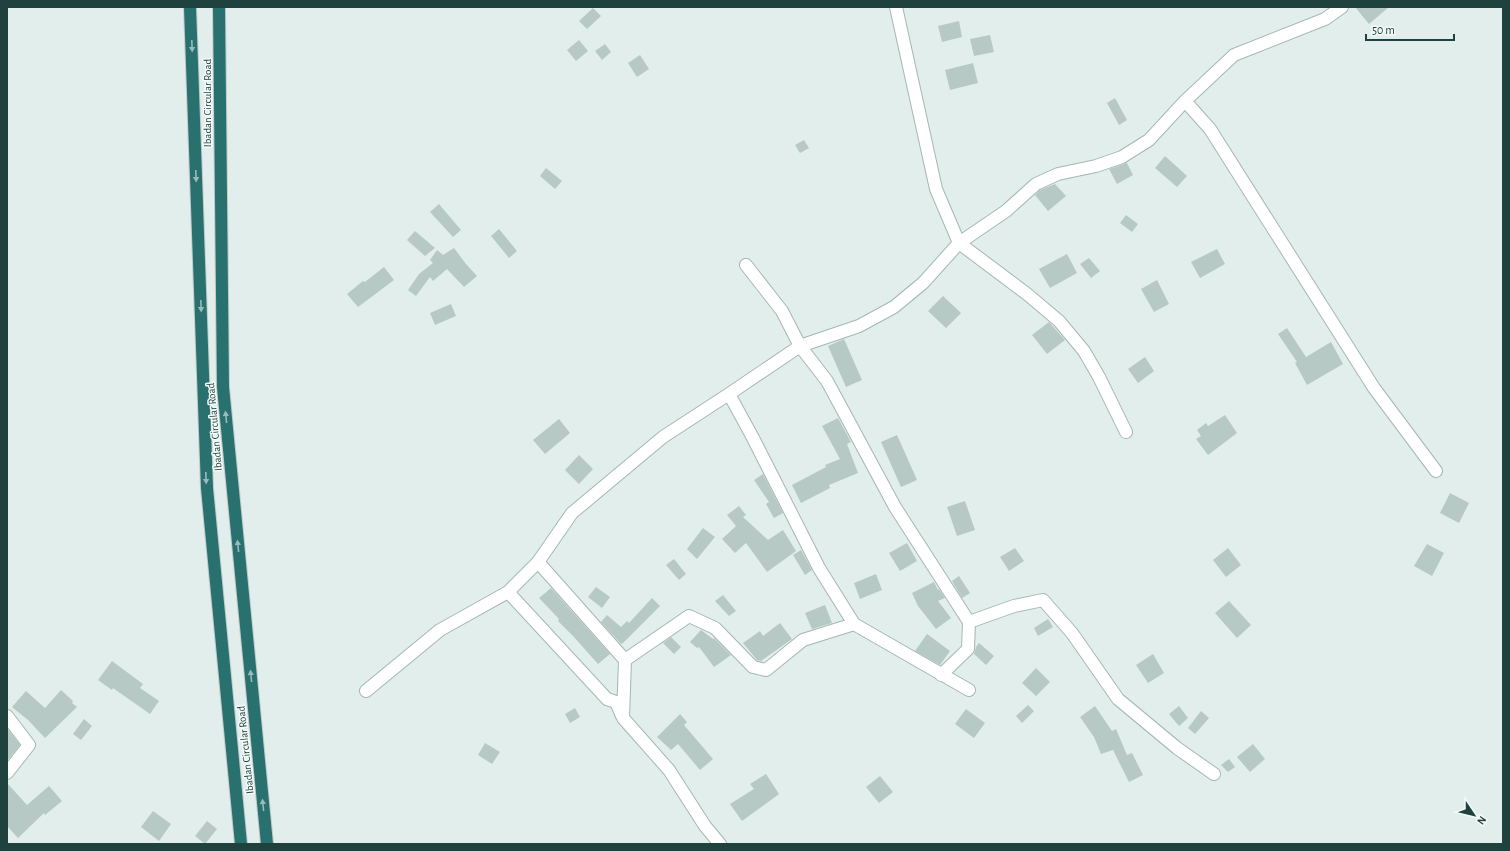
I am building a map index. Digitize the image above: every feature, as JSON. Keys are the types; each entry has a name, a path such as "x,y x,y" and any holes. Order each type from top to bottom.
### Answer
{"highway":[{"name":"Ibadan Circular Road","path":"190,7 207,488 241,844"},
{"name":"Ibadan Circular Road","path":"219,7 223,388 267,844"}],"street":[{"path":"896,7 936,190 959,243 1027,294 1059,321 1084,351 1099,377 1126,432"},
{"path":"366,691 440,630 508,592 538,562 572,513 663,437 800,346 859,326 894,307 923,283 959,243 1006,211 1036,184 1058,174 1096,166 1122,157 1149,140 1185,101 1234,56 1325,19 1342,7"},
{"path":"1185,101 1210,129 1374,388 1436,471"},
{"path":"746,265 782,311 800,346 827,381 895,507 970,622 968,649 941,675"},
{"path":"729,394 819,568 854,624 969,690"},
{"path":"538,562 625,660 623,718"},
{"path":"508,592 607,699 616,702 623,718 669,770 705,826 720,844"},
{"path":"970,622 1014,606 1043,600 1072,633 1118,700 1177,748 1214,774"},
{"path":"625,660 689,616 715,628 753,667 766,670 803,640 854,624"},
{"path":"7,716 29,745 7,772"}],"building":[{"path":"1355,7 1389,7 1369,24"},
{"path":"593,8 601,16 587,29 579,21"},
{"path":"959,21 962,37 942,42 938,26"},
{"path":"990,35 994,52 974,56 970,39"},
{"path":"579,40 588,51 576,61 567,50"},
{"path":"605,44 611,52 602,60 595,51"},
{"path":"640,55 649,69 637,77 628,63"},
{"path":"973,63 978,83 950,90 945,70"},
{"path":"1115,98 1127,120 1119,125 1107,103"},
{"path":"804,140 809,148 800,153 795,145"},
{"path":"1165,156 1187,176 1177,187 1155,168"},
{"path":"1127,163 1133,175 1117,184 1109,169"},
{"path":"546,168 562,181 555,189 540,176"},
{"path":"1055,184 1066,196 1048,211 1035,195 1040,190"},
{"path":"439,204 461,230 453,237 430,212"},
{"path":"1126,215 1138,224 1132,232 1120,223"},
{"path":"499,229 517,251 509,258 491,236"},
{"path":"415,231 435,248 425,256 407,240"},
{"path":"454,248 477,276 464,287 447,269 433,281 430,277 416,296 408,290 419,274 433,263 430,260 437,250 443,255"},
{"path":"1217,249 1225,264 1200,278 1191,262"},
{"path":"1067,254 1077,273 1050,288 1039,269"},
{"path":"1089,258 1100,271 1091,278 1080,264"},
{"path":"384,267 394,280 358,307 347,294"},
{"path":"1157,280 1169,304 1154,312 1141,289"},
{"path":"943,296 961,313 946,328 928,311"},
{"path":"451,304 456,316 435,325 430,313"},
{"path":"1049,322 1065,340 1047,354 1032,335"},
{"path":"1287,328 1306,357 1331,342 1343,364 1307,385 1295,363 1297,362 1278,334"},
{"path":"844,339 862,380 846,387 828,346"},
{"path":"1145,357 1154,371 1138,383 1128,369"},
{"path":"1225,415 1237,433 1208,455 1196,439 1201,436 1197,430 1206,423 1208,426"},
{"path":"838,418 851,442 847,444 858,473 829,485 830,488 801,503 792,485 826,467 825,465 840,459 822,426"},
{"path":"559,419 570,433 545,454 533,440"},
{"path":"897,435 917,480 901,487 881,442"},
{"path":"579,455 593,469 579,484 565,470"},
{"path":"763,474 783,513 774,518 766,504 769,502 754,480"},
{"path":"1450,493 1469,503 1459,523 1440,513"},
{"path":"965,501 975,530 957,536 947,507"},
{"path":"739,506 746,515 743,517 768,540 783,530 796,551 767,572 746,543 735,553 722,539 736,526 727,515"},
{"path":"703,528 715,537 697,559 687,549"},
{"path":"907,543 917,561 900,571 889,553"},
{"path":"1427,544 1444,553 1432,576 1414,566"},
{"path":"1015,548 1024,561 1009,571 1000,557"},
{"path":"1228,548 1241,565 1226,577 1213,560"},
{"path":"801,550 812,570 805,575 793,555"},
{"path":"674,559 686,574 679,580 666,565"},
{"path":"876,574 882,590 860,599 854,583"},
{"path":"959,576 970,593 962,598 952,581"},
{"path":"934,582 938,590 939,589 945,598 938,601 951,618 936,629 918,606 912,593"},
{"path":"596,587 610,597 602,608 588,597"},
{"path":"551,588 610,654 598,664 539,598"},
{"path":"723,595 736,611 729,616 715,601"},
{"path":"652,598 660,606 621,644 601,622 607,615 621,627 627,621 629,623"},
{"path":"1229,601 1251,625 1237,638 1215,613"},
{"path":"825,605 832,623 812,629 805,613"},
{"path":"1048,619 1053,627 1038,636 1034,628"},
{"path":"780,623 792,639 761,661 757,660 743,643 760,631 763,636"},
{"path":"701,630 713,639 714,638 731,655 714,667 699,647 697,648 690,642"},
{"path":"927,634 950,651 940,665 915,651"},
{"path":"671,637 681,647 674,654 663,643"},
{"path":"979,643 994,656 986,665 974,654"},
{"path":"1153,654 1164,673 1148,683 1136,665"},
{"path":"112,661 143,684 140,688 159,701 150,714 113,688 112,690 98,680"},
{"path":"1036,668 1050,682 1036,696 1022,683"},
{"path":"61,690 77,707 45,738 28,720 12,707 26,691 45,708"},
{"path":"1028,705 1034,711 1022,723 1016,716"},
{"path":"1095,706 1112,731 1116,729 1127,755 1132,753 1143,775 1129,782 1113,750 1101,754 1094,737 1080,717"},
{"path":"1179,706 1188,718 1179,726 1169,714"},
{"path":"575,708 580,717 570,723 565,714"},
{"path":"966,709 985,723 974,738 955,724"},
{"path":"1201,711 1209,718 1195,734 1188,728"},
{"path":"680,714 687,722 684,725 713,759 700,770 678,744 671,750 657,737"},
{"path":"84,719 92,726 81,740 73,734"},
{"path":"7,728 20,745 7,761"},
{"path":"485,743 500,752 492,764 478,755"},
{"path":"1253,744 1265,759 1250,772 1237,757"},
{"path":"1229,759 1235,767 1228,772 1221,765"},
{"path":"766,774 779,794 742,821 730,804 754,789 750,784"},
{"path":"880,776 893,792 879,803 866,787"},
{"path":"7,783 27,805 49,786 62,801 45,815 44,813 18,838 7,826"},
{"path":"153,811 171,824 159,841 141,827"},
{"path":"207,821 217,829 205,844 195,836"}]}
